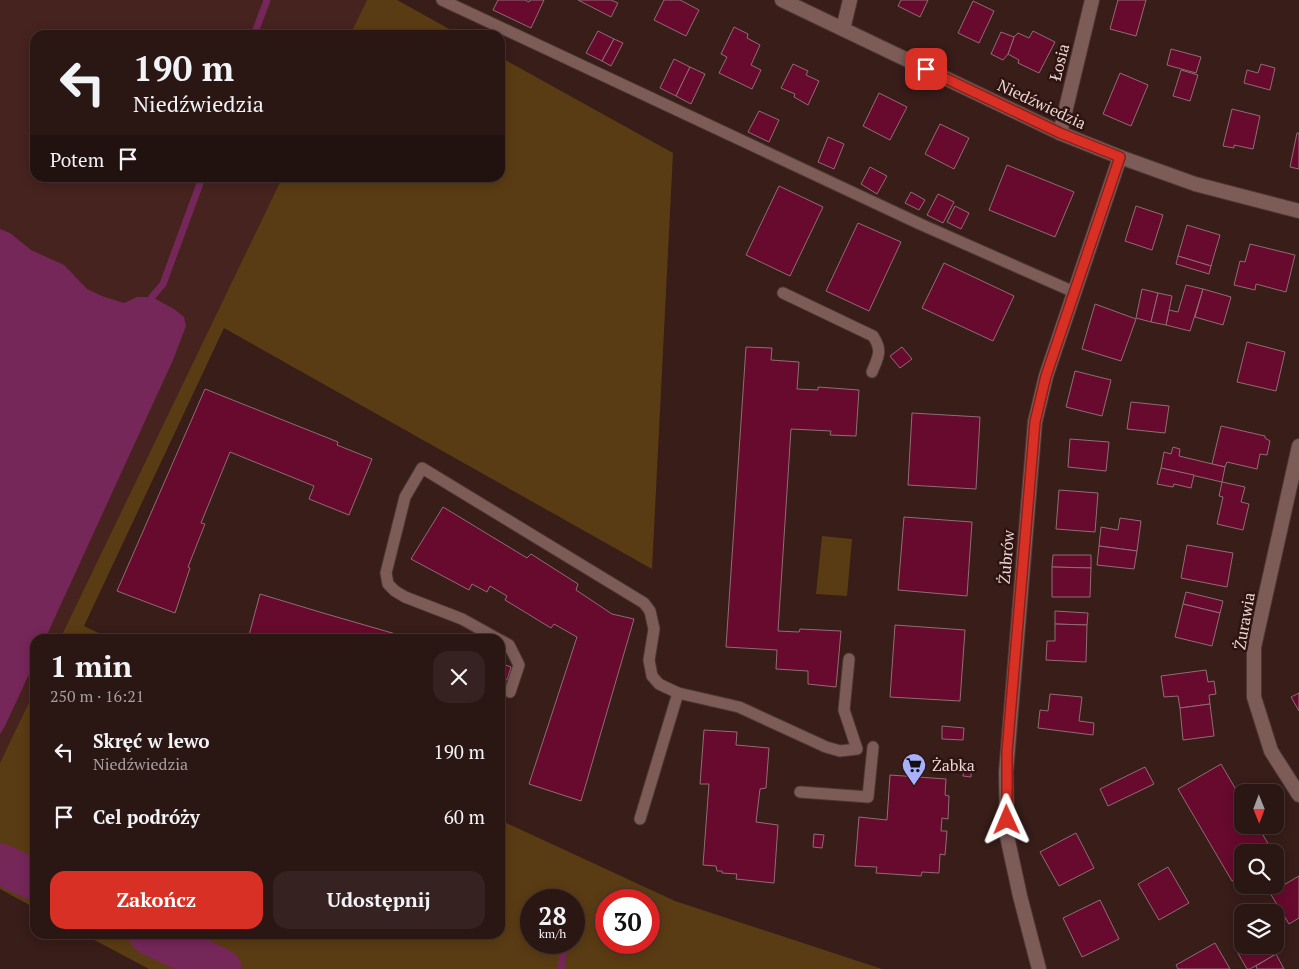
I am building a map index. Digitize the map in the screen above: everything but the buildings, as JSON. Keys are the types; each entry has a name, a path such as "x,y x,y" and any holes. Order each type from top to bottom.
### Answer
{"street":[{"name":"Niedźwiedzia","path":"782,0 1060,133 1195,184 1299,211"},
{"path":"843,29 850,0"},
{"name":"Łosia","path":"1060,133 1092,0"},
{"name":"Żubrów","path":"1039,969 1007,836 1007,752 1035,422 1046,376 1120,157"},
{"name":"Żurawia","path":"1297,787 1272,750 1254,697 1254,647 1299,446"}],"lane":[{"path":"442,0 920,224 1074,292"},
{"path":"783,293 873,336 879,346 879,355 872,372"},
{"path":"490,634 462,619 406,597 395,591 388,584 386,573 405,497 422,468 644,602 650,611 654,629 649,660 652,676 659,684 678,693 739,707 833,749 840,751 857,749 844,710 849,659"},
{"path":"505,643 509,645 519,665 510,692"},
{"path":"640,819 678,693"},
{"path":"800,792 868,797 873,747"}],"shaded area":[{"path":"0,0 367,0 352,30 30,30 30,182 280,182 62,634 30,634 30,700 0,763"},
{"path":"367,0 397,0 451,30 352,30"},
{"path":"505,60 673,153 652,569 224,328 84,626 101,634 62,634 280,182 505,182"},
{"path":"0,229 10,233 31,250 64,265 87,289 124,303 137,297 152,297 184,317 186,326 173,360 47,634 30,634 30,672 0,734"},
{"path":"822,536 852,539 847,596 816,594"},
{"path":"30,700 30,905 0,889 0,763"},
{"path":"505,822 649,889 595,889 595,954 660,954 660,894 675,901 882,969 149,969 92,939 505,939"}],"waterway":[{"path":"256,30 267,0"},
{"path":"152,297 163,284 201,182"},
{"path":"0,864 30,878"},
{"path":"159,939 221,969"},
{"path":"561,969 563,954"}],"place":[{"name":"Żabka","path":"914,786"}],"route":[{"path":"926,69 1060,133 1120,157 1046,376 1035,422 1007,752 1007,820"}]}
